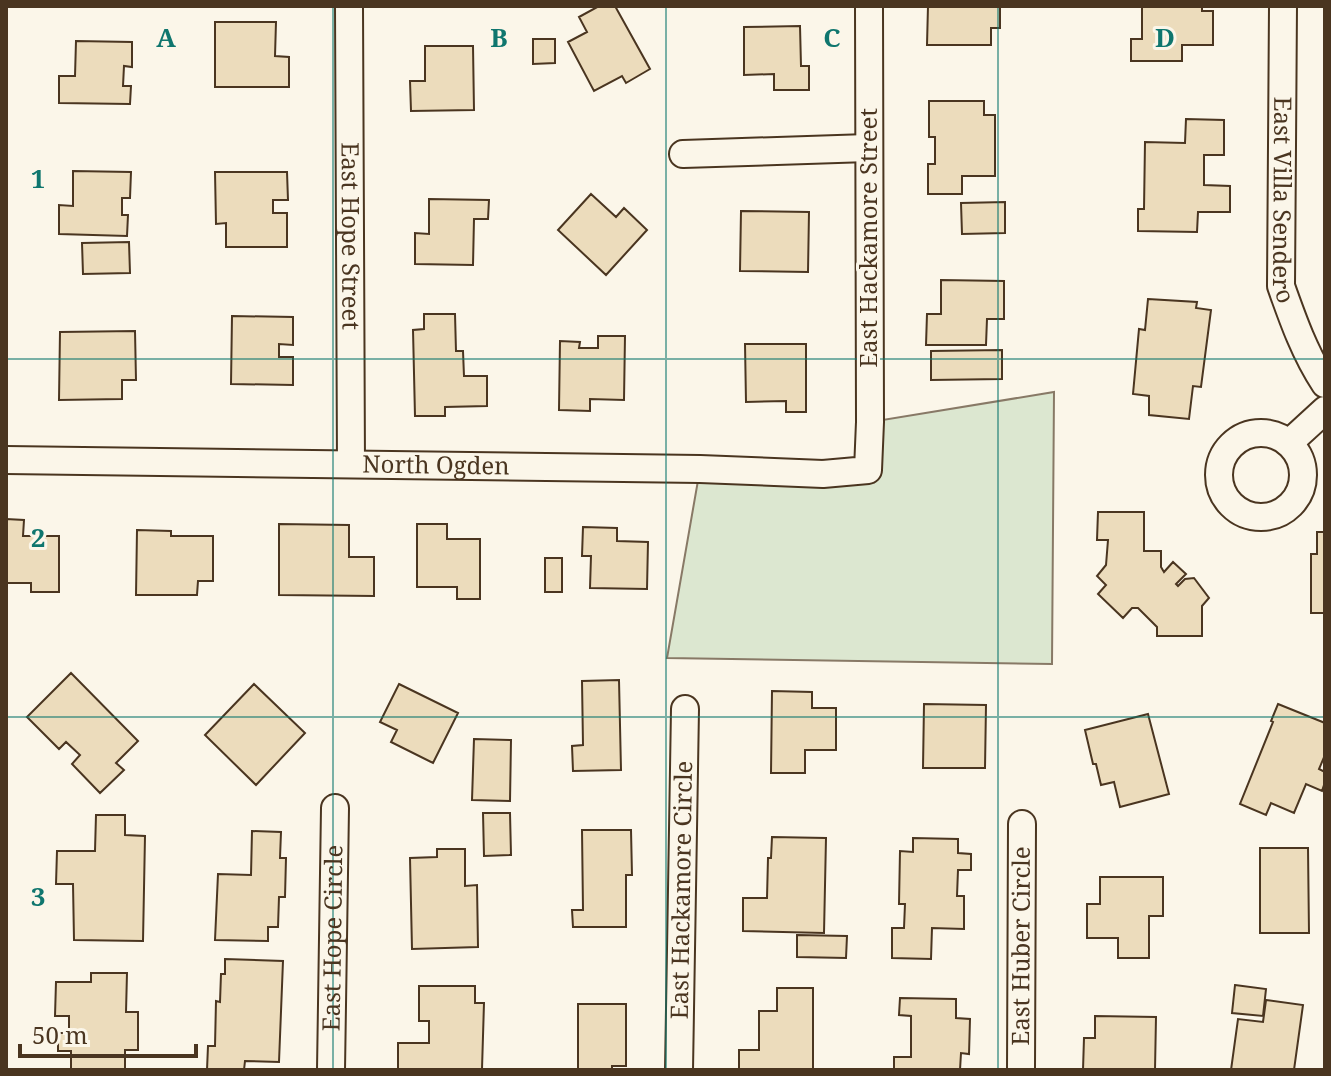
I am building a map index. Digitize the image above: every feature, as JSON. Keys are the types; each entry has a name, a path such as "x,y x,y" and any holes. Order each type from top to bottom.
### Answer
{"street":[{"name":"East Hope Street","path":"349,6 351,464"},
{"name":"East Hackamore Street","path":"868,470 869,6"},
{"name":"East Villa Sendero","path":"1283,6 1281,286 1297,330 1325,384"},
{"path":"683,154 868,148"},
{"path":"1289,443 1325,410"},
{"name":"North Ogden","path":"6,460 700,469 823,474 868,470"},
{"name":"East Hackamore Circle","path":"679,1070 685,709"},
{"name":"East Hope Circle","path":"331,1070 335,808"},
{"name":"East Huber Circle","path":"1021,1070 1022,824"}],"green space":[{"path":"1054,392 1052,664 667,658 700,469 867,470 870,422"}],"building":[{"path":"599,6 615,6 650,69 626,83 622,76 594,91 568,42 587,32 579,17"},
{"path":"928,6 1000,7 1000,28 991,28 991,45 927,45"},
{"path":"1142,6 1202,6 1202,11 1213,11 1213,45 1182,45 1182,61 1131,61 1131,39 1142,39"},
{"path":"215,22 276,22 275,56 289,57 289,87 215,87"},
{"path":"800,26 801,66 809,66 809,90 774,90 774,74 744,75 744,27"},
{"path":"533,39 555,39 555,63 533,64"},
{"path":"76,41 132,42 132,67 124,66 123,86 131,86 130,104 59,103 59,76 75,76"},
{"path":"425,46 473,46 474,110 411,111 410,81 425,81"},
{"path":"929,101 984,101 984,115 995,115 995,176 962,176 962,194 928,194 928,164 935,164 935,137 929,137"},
{"path":"1186,119 1224,120 1224,155 1204,155 1204,185 1230,186 1230,212 1198,212 1197,232 1138,231 1138,209 1144,209 1145,142 1185,143"},
{"path":"73,171 131,172 130,198 122,198 122,215 128,215 127,236 59,234 59,205 73,206"},
{"path":"215,172 287,172 288,200 273,200 273,213 287,213 287,247 226,247 226,223 216,224"},
{"path":"591,194 616,217 624,208 647,230 606,275 558,230"},
{"path":"429,199 489,200 488,219 474,219 473,265 415,264 415,233 429,234"},
{"path":"1005,202 1005,233 962,234 961,203"},
{"path":"741,211 809,212 808,272 740,271"},
{"path":"129,242 130,273 83,274 82,243"},
{"path":"941,280 1004,281 1004,319 987,319 986,345 926,345 927,314 941,314"},
{"path":"1148,299 1197,302 1196,308 1211,310 1201,387 1193,386 1189,419 1149,415 1149,396 1133,394 1139,329 1145,330"},
{"path":"424,314 455,314 456,351 463,351 464,376 487,376 487,406 445,407 445,416 415,416 413,330 424,329"},
{"path":"232,316 293,317 293,345 279,344 279,357 293,357 293,385 231,384"},
{"path":"135,331 136,380 122,380 122,399 59,400 60,332"},
{"path":"598,336 625,336 624,400 590,399 590,411 559,410 560,341 580,342 579,348 598,348"},
{"path":"745,344 806,344 806,412 786,412 786,401 746,402"},
{"path":"1002,350 1002,379 931,380 931,351"},
{"path":"1098,512 1144,512 1144,551 1161,551 1164,572 1173,562 1186,574 1176,584 1178,586 1185,579 1194,578 1209,598 1202,606 1202,636 1157,636 1157,627 1138,608 1132,608 1123,618 1098,594 1106,585 1097,576 1106,565 1108,540 1097,540"},
{"path":"6,519 24,520 23,536 59,536 59,592 31,592 31,583 6,583"},
{"path":"279,524 349,525 349,557 374,557 374,596 279,595"},
{"path":"417,524 447,524 447,539 480,539 480,599 457,599 457,587 417,587"},
{"path":"583,527 617,528 617,541 648,542 647,589 590,588 591,556 582,556"},
{"path":"137,530 171,531 171,536 213,536 213,581 198,581 197,595 136,595"},
{"path":"1317,532 1325,532 1325,613 1311,613 1311,554 1317,554"},
{"path":"545,558 562,558 562,592 545,592"},
{"path":"71,673 138,741 116,763 124,770 100,793 72,764 80,755 66,742 59,749 27,717"},
{"path":"619,680 621,770 573,771 572,746 583,745 582,681"},
{"path":"254,684 305,733 256,785 205,735"},
{"path":"399,684 458,713 433,763 391,742 397,730 380,722"},
{"path":"772,691 812,692 812,708 836,708 836,750 805,750 805,773 771,773"},
{"path":"924,704 986,705 985,768 923,768"},
{"path":"1278,704 1325,723 1325,755 1319,769 1325,772 1325,782 1322,791 1306,784 1294,813 1271,803 1266,815 1240,804"},
{"path":"1148,714 1169,794 1120,807 1114,782 1101,785 1085,730"},
{"path":"474,739 511,740 510,801 472,800"},
{"path":"483,813 510,813 511,855 484,856"},
{"path":"96,815 125,815 125,835 145,836 143,941 74,940 73,884 56,884 57,851 95,851"},
{"path":"582,830 631,830 632,875 626,875 626,927 573,927 572,910 583,910"},
{"path":"252,831 281,832 280,858 286,858 285,897 279,897 278,927 268,927 268,941 215,940 218,874 251,875"},
{"path":"772,837 826,838 824,933 743,931 743,898 767,898"},
{"path":"913,838 958,839 958,853 971,854 971,870 958,870 957,896 964,896 964,929 932,928 931,959 892,958 892,928 904,928 905,904 899,904 900,851 913,852"},
{"path":"1260,848 1308,848 1309,933 1260,933"},
{"path":"437,849 465,849 465,886 477,885 478,947 412,949 410,858 437,857"},
{"path":"1100,877 1163,877 1163,916 1149,916 1149,958 1118,958 1118,938 1087,938 1087,904 1100,904"},
{"path":"797,935 847,936 846,958 797,957"},
{"path":"225,959 283,961 279,1062 245,1061 244,1070 207,1070 208,1046 215,1046 216,1001 220,1002"},
{"path":"91,973 127,973 126,1012 138,1012 138,1050 125,1050 125,1070 71,1070 71,1051 58,1051 58,1033 69,1033 69,1016 55,1016 56,982 91,982"},
{"path":"1235,985 1266,989 1263,1016 1232,1013"},
{"path":"419,986 475,986 475,1003 484,1003 482,1069 398,1070 398,1043 429,1043 429,1021 419,1021"},
{"path":"777,988 813,988 813,1070 739,1070 739,1050 759,1050 759,1011 777,1011"},
{"path":"900,998 956,999 956,1018 970,1019 969,1054 961,1053 960,1070 894,1070 894,1057 911,1057 911,1016 899,1015"},
{"path":"1266,1000 1303,1005 1294,1070 1231,1070 1238,1019 1263,1022"},
{"path":"578,1004 626,1004 626,1066 612,1066 612,1070 578,1070"},
{"path":"1095,1016 1156,1017 1155,1070 1083,1070 1084,1038 1095,1038"}]}
